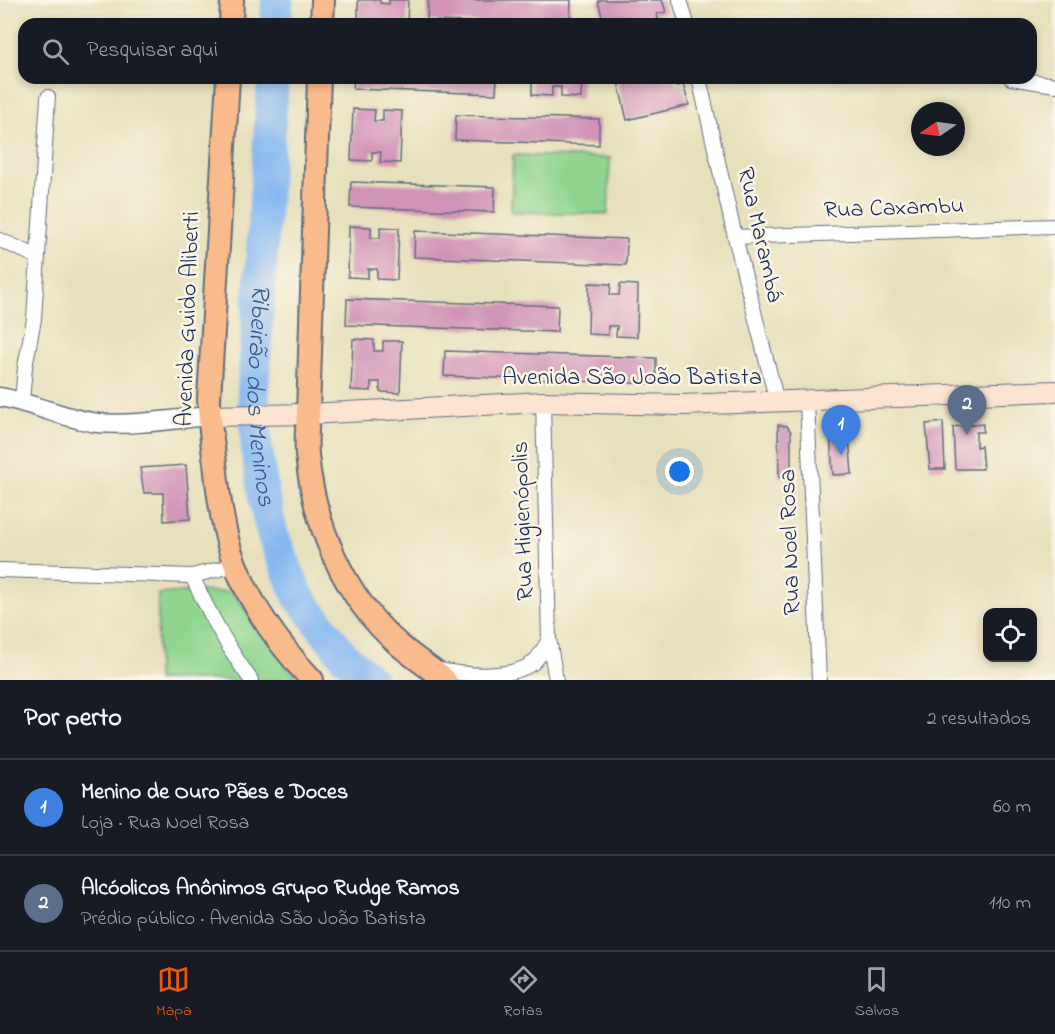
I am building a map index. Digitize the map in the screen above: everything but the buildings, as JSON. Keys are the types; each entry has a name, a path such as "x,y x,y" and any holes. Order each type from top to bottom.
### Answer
{"main road":[{"path":"231,18 232,0"},
{"path":"322,18 323,0"},
{"name":"Avenida Guido Aliberti","path":"228,84 219,416 221,512 236,565 248,592 270,628 312,680"},
{"path":"320,84 299,414 312,487 320,520 344,576 361,603 397,644 438,674"},
{"name":"Avenida São João Batista","path":"219,416 543,402 681,405 1055,391"}],"street":[{"path":"680,0 685,18"},
{"path":"1037,82 1055,85"},
{"name":"Rua Marambá","path":"700,84 735,237 777,402"},
{"path":"22,401 25,367 34,319 48,97"},
{"name":"Rua Caxambu","path":"735,237 1055,226"},
{"path":"0,240 38,257"},
{"path":"0,397 99,423 219,416"},
{"name":"Rua Noel Rosa","path":"807,401 819,680"},
{"name":"Rua Higienópolis","path":"543,402 549,639 556,680"},
{"path":"0,570 192,576 236,565"},
{"path":"192,576 232,655 251,680"},
{"path":"438,674 507,674 521,670 532,664 549,639"}],"green space":[{"path":"513,155 610,158 608,214 511,212"},
{"path":"194,591 232,592 299,680 157,680 158,594"}],"waterway":[{"name":"Ribeirão dos Meninos","path":"276,18 277,0"},
{"name":"Ribeirão dos Meninos","path":"273,84 253,390 257,450 264,499 273,536 298,596 344,656 371,680"}],"place":[{"name":"Alcóolicos Anônimos Grupo Rudge Ramos","path":"967,435"},
{"name":"Menino de Ouro Pães e Doces","path":"841,455"}]}
